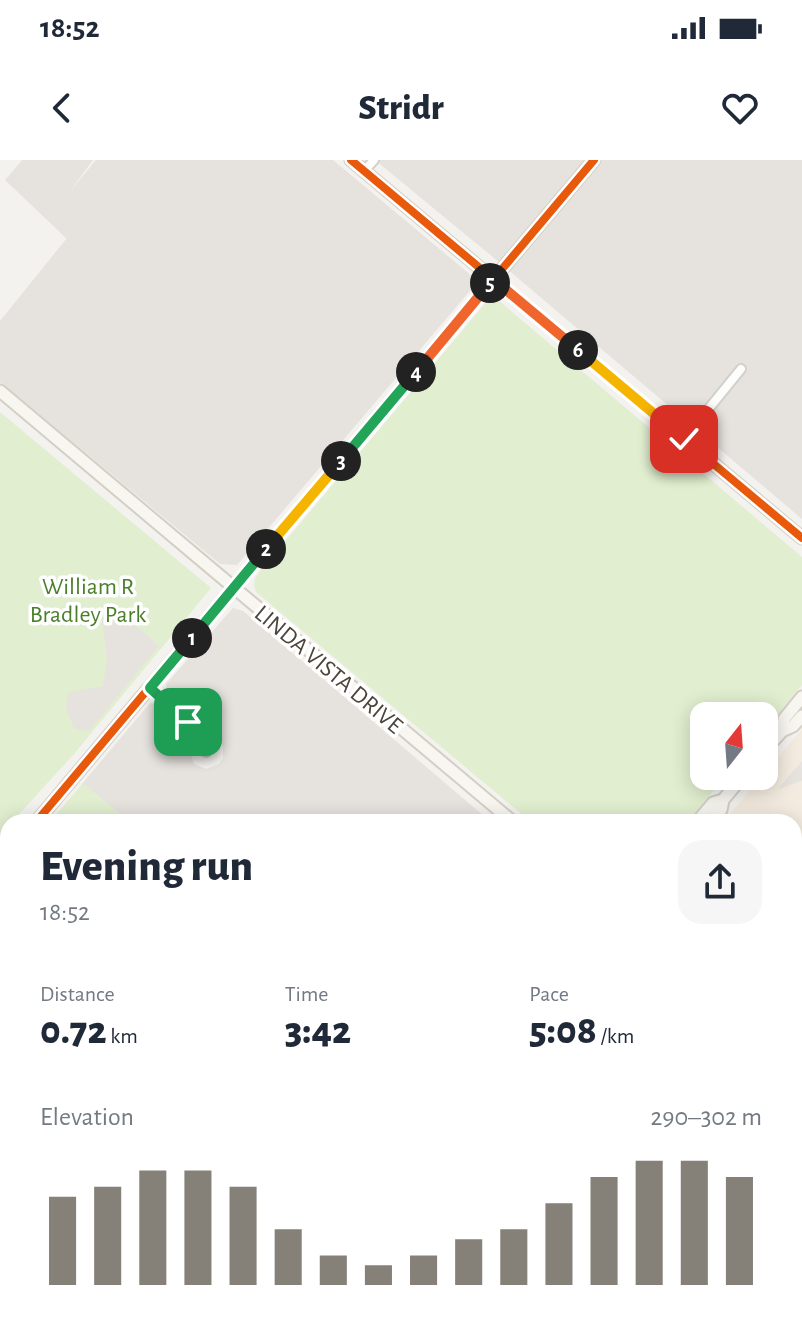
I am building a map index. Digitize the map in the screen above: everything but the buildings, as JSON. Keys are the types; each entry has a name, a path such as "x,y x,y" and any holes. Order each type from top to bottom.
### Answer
{"street":[{"path":"351,160 802,538"},
{"path":"364,171 374,160"},
{"path":"43,814 594,160"},
{"path":"684,439 741,369"},
{"name":"LINDA VISTA DRIVE","path":"0,391 503,814"},
{"path":"150,688 188,722 206,752"},
{"path":"782,731 784,719 802,697"},
{"path":"778,735 802,716"},
{"path":"718,814 723,800 731,790"},
{"path":"704,814 713,803 723,800"}],"shaded area":[{"path":"22,160 93,160 71,190 93,207 67,239 5,180"},
{"path":"96,160 333,160 473,277 474,286 237,565 220,564 0,382 0,321 92,207 71,190"},
{"path":"375,160 802,160 802,519 494,258"},
{"path":"233,608 243,611 482,814 118,814 82,784 150,703 157,704 183,729 194,764 206,769 219,764 223,758 223,746 167,695 166,684"},
{"path":"123,615 159,646 89,731 74,729 66,708 68,692 103,686 107,658 102,618"},
{"path":"802,729 802,814 730,814 750,790 778,790 778,757"},
{"path":"802,761 802,781 778,789"}],"green space":[{"path":"488,300 498,300 802,557 802,685 778,714 778,702 690,702 690,790 714,790 694,814 521,814 256,592 255,580"},
{"name":"William R Bradley Park","path":"0,412 211,588 74,754 19,814 0,814"},
{"path":"83,783 120,814 57,814"}],"cycle path":[{"path":"351,160 802,538"},
{"path":"43,814 594,160"}],"route":[{"path":"188,722 150,688 493,279 684,439"}]}
